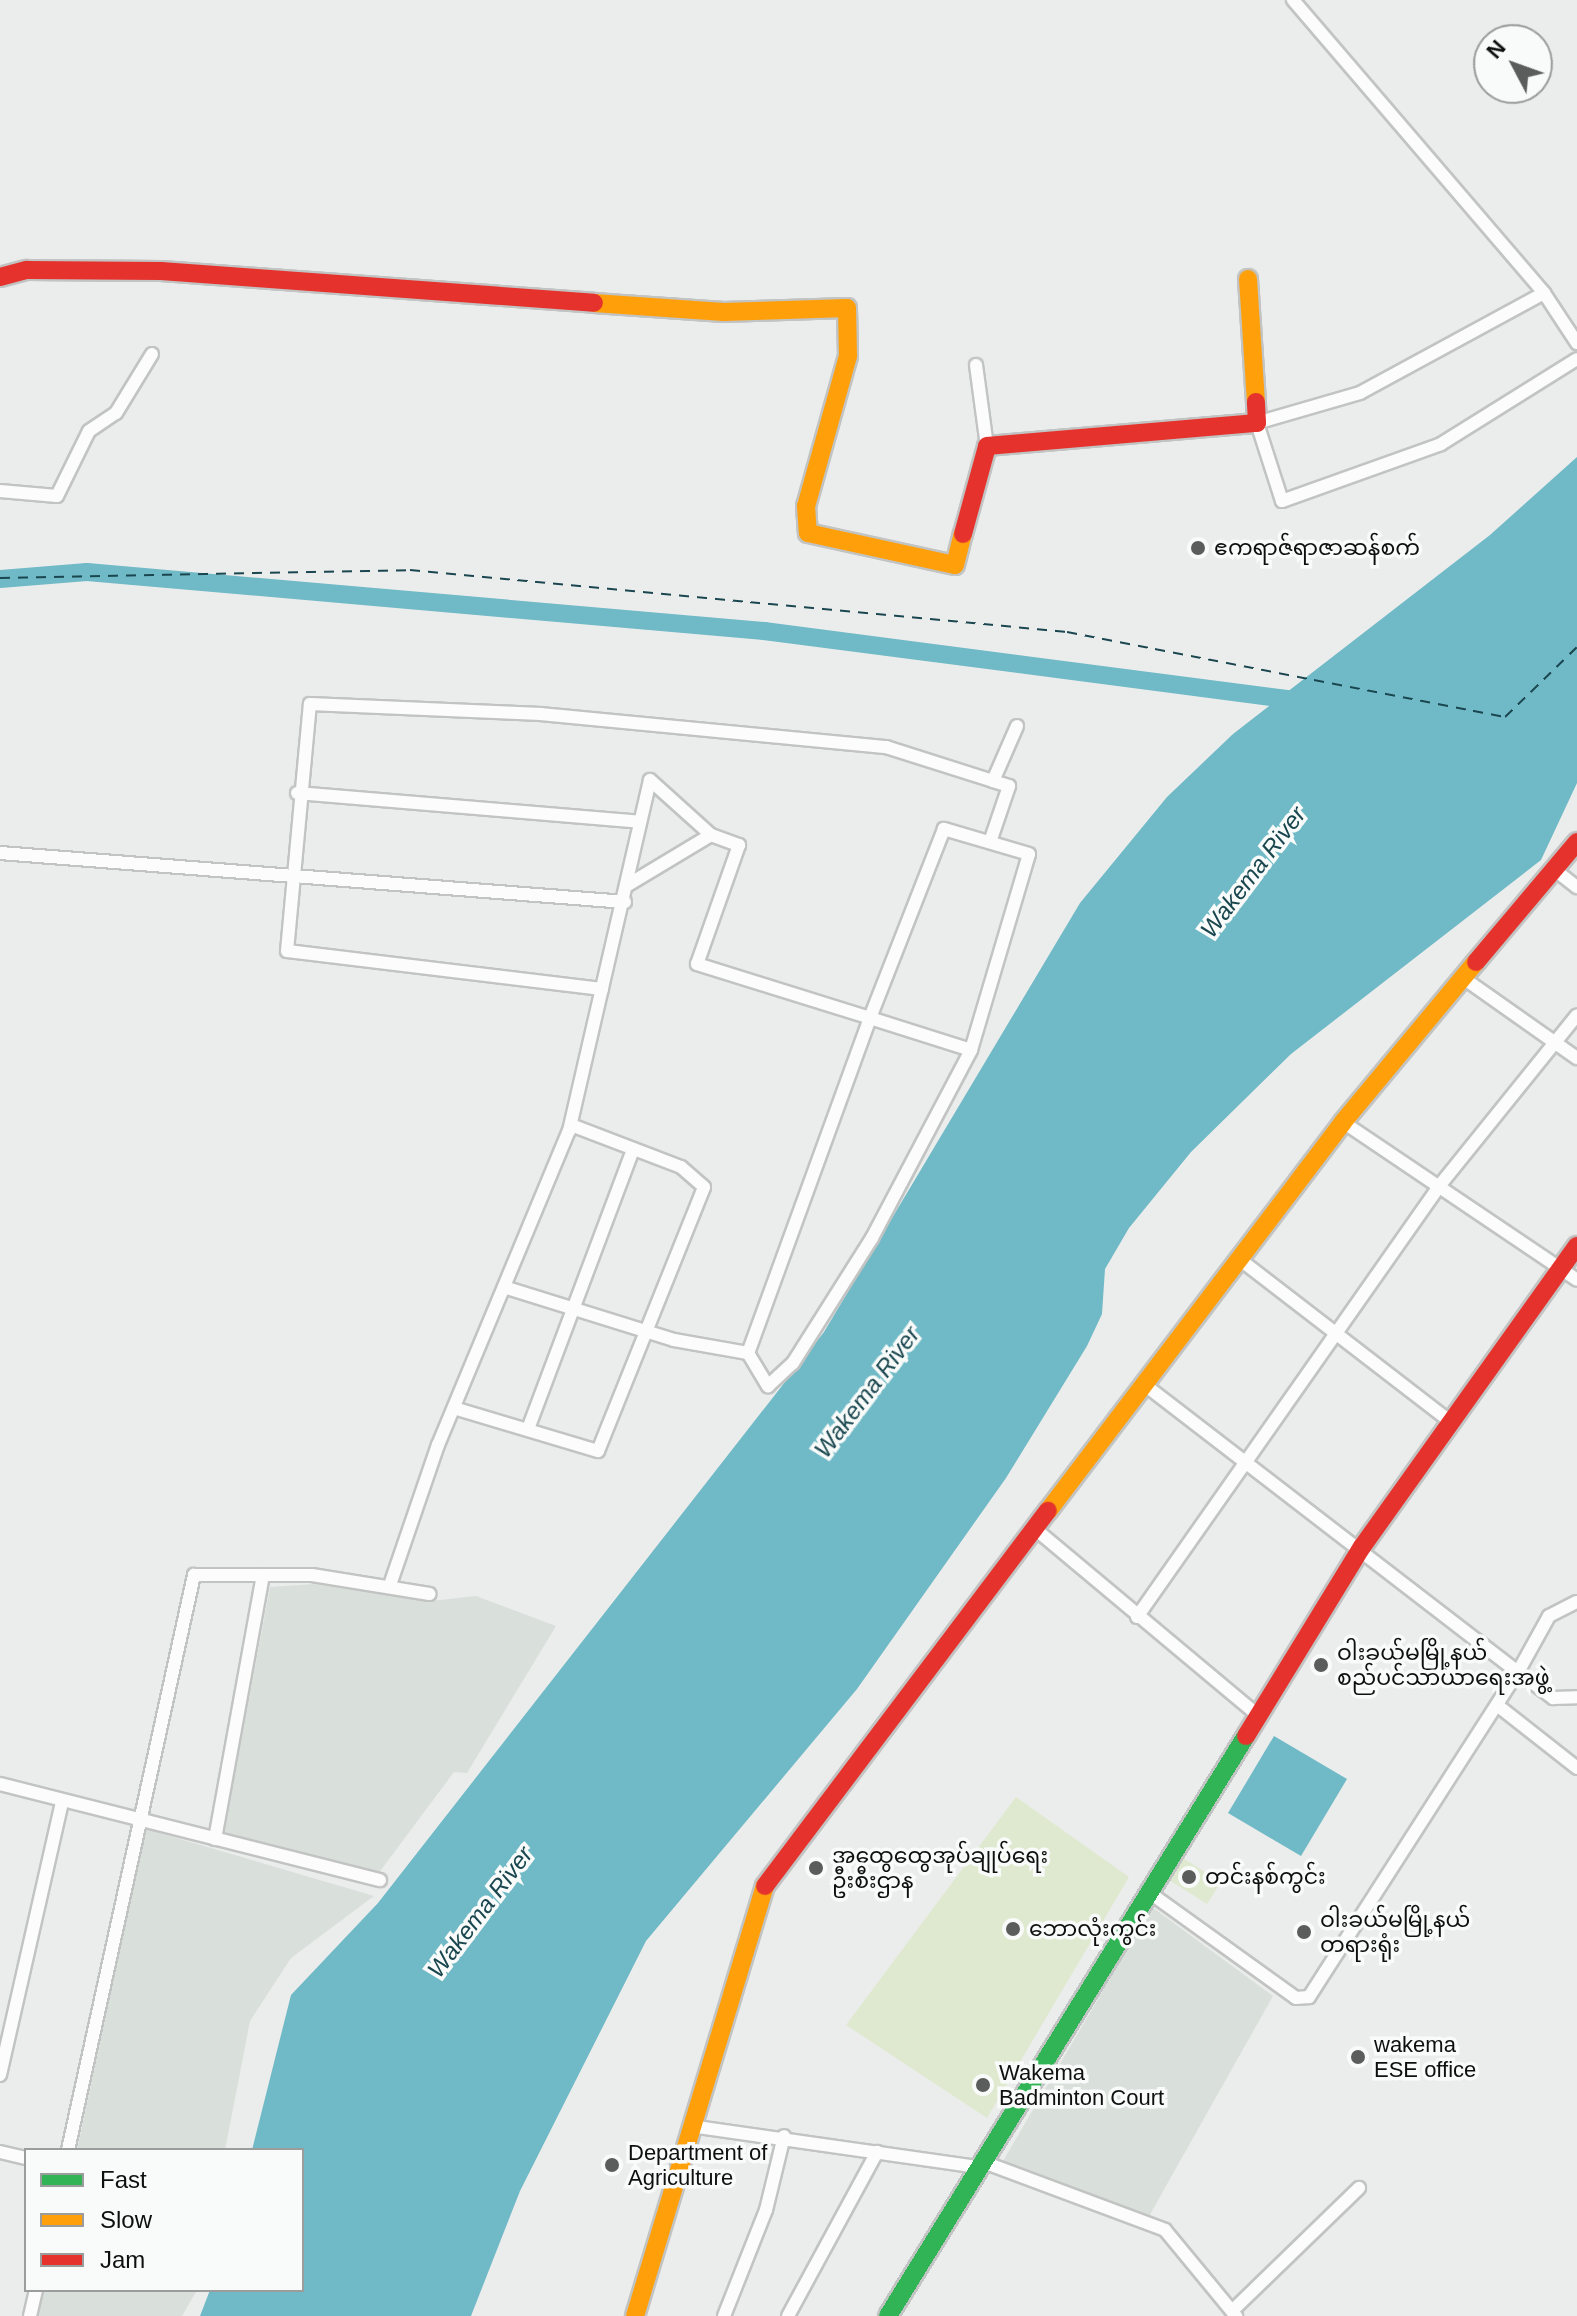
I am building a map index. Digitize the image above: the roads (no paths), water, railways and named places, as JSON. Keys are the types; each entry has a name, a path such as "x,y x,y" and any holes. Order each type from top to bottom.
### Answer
{"street":[{"path":"1293,0 1544,293 1577,343"},
{"path":"0,277 27,270 161,271 724,312 847,308 848,356 806,506 808,533 955,565 987,446 976,365"},
{"path":"1248,279 1257,423 1282,501 1441,444 1577,359"},
{"path":"987,446 1257,423 1360,393 1544,293"},
{"path":"0,491 57,496 89,431 116,413 152,354"},
{"path":"602,989 287,951 297,793 310,704 541,714 886,747 1009,786 991,839"},
{"path":"993,781 1017,726"},
{"path":"390,1585 571,1125 625,902 650,780 711,835 739,845 697,964 971,1050"},
{"path":"297,793 640,822"},
{"path":"507,1288 646,1332 748,1353 768,1386 793,1363 872,1238 971,1050 1029,854 991,839 944,829 870,1018 748,1353"},
{"path":"626,886 711,835"},
{"path":"635,2316 766,1882 1343,1122 1577,842"},
{"path":"0,853 625,902"},
{"path":"1555,870 1577,887"},
{"path":"1462,977 1577,1058"},
{"path":"1137,1617 1440,1185 1577,1015"},
{"path":"1343,1122 1577,1280"},
{"path":"457,1409 598,1451 646,1332 704,1187 681,1167 571,1125"},
{"path":"528,1429 633,1149"},
{"path":"888,2316 1150,1893 1255,1713 1362,1547 1577,1246"},
{"path":"1238,1258 1337,1329 1450,1421"},
{"path":"1145,1385 1245,1463 1362,1547 1553,1698 1577,1697"},
{"path":"1034,1528 1255,1713"},
{"path":"68,2148 194,1575 263,1575 390,1585 429,1594"},
{"path":"215,1839 263,1575"},
{"path":"1150,1893 1296,1998 1309,1997 1518,1672 1549,1616 1577,1602"},
{"path":"1497,1705 1577,1768"},
{"path":"0,1784 380,1880"},
{"path":"0,2075 62,1801"},
{"path":"690,2126 784,2136 982,2165 1165,2230 1234,2313 1359,2188"},
{"path":"724,2316 766,2210 784,2136"},
{"path":"0,2152 24,2158"},
{"path":"788,2316 877,2152"},
{"path":"30,2316 36,2292"}],"water":[{"name":"Wakema River","path":"1577,457 1577,783 1541,860 1291,1054 1191,1152 1129,1228 1105,1269 1102,1314 1087,1346 1006,1478 857,1689 646,1941 520,2191 471,2316 200,2316 209,2292 304,2292 304,2148 253,2148 291,1995 378,1903 824,1332 1080,903 1167,797 1233,734 1490,535"},
{"path":"1274,1736 1347,1779 1301,1856 1228,1813"}],"waterway":[{"path":"0,579 87,572 764,631 1302,701"}],"place":[{"name":"ဧကရာဇ်ရာဇာဆန်စက်","path":"1198,548"},
{"name":"ဝါးခယ်မမြို့နယ် စည်ပင်သာယာရေးအဖွဲ့","path":"1321,1665"},
{"name":"အထွေထွေအုပ်ချုပ်ရေး ဦးစီးဌာန","path":"816,1868"},
{"name":"တင်းနစ်ကွင်း","path":"1189,1877"},
{"name":"ဘောလုံးကွင်း","path":"1013,1929"},
{"name":"ဝါးခယ်မမြို့နယ် တရားရုံး","path":"1304,1932"},
{"name":"wakema ESE office","path":"1358,2057"},
{"name":"Wakema Badminton Court","path":"983,2085"},
{"name":"Department of Agriculture","path":"612,2165"}]}
